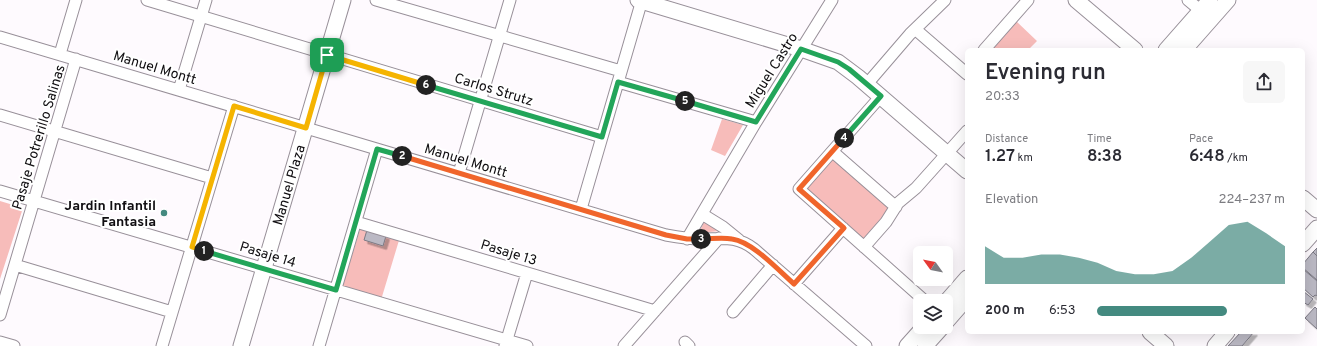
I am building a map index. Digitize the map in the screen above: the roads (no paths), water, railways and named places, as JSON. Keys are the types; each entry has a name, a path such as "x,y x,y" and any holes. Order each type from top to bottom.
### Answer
{"street":[{"name":"Pasaje Potrerillo Salinas","path":"60,54 76,0"},
{"name":"Carlos Strutz","path":"147,0 602,137"},
{"path":"179,90 206,0"},
{"name":"Manuel Plaza","path":"241,346 343,0"},
{"path":"376,0 500,36 756,122"},
{"path":"460,173 510,0"},
{"path":"581,210 620,77 640,0 801,49 838,62 867,84 965,169"},
{"name":"Miguel Castro","path":"687,239 756,122 832,0"},
{"path":"867,84 915,29 945,0"},
{"path":"986,48 1028,0"},
{"path":"1076,0 1133,48"},
{"path":"1188,0 1207,10"},
{"path":"1168,48 1207,10 1228,0"},
{"path":"1185,48 1207,10"},
{"path":"915,29 965,71"},
{"name":"Manuel Montt","path":"0,37 666,235 687,239 730,238 741,241"},
{"name":"Pasaje Potrerillo Salinas","path":"0,315 76,59"},
{"path":"881,96 799,189 917,294"},
{"path":"162,346 234,106"},
{"path":"0,115 212,178"},
{"path":"864,247 886,222 901,200 916,188 965,133"},
{"path":"319,346 377,149"},
{"path":"832,152 896,207"},
{"name":"Pasaje 14","path":"0,191 336,290 506,343 527,346"},
{"path":"1305,200 1317,210"},
{"name":"Manuel Montt","path":"702,214 724,227 754,250 866,346"},
{"name":"Pasaje 13","path":"356,222 655,311"},
{"path":"794,284 844,228"},
{"path":"1305,242 1317,228"},
{"path":"624,346 719,238"},
{"path":"15,265 172,312"},
{"path":"733,312 773,266"},
{"path":"506,343 527,273"},
{"path":"953,294 965,280"},
{"path":"953,314 965,300"},
{"path":"907,346 918,334"},
{"path":"925,346 936,334"},
{"path":"1152,334 1166,346"},
{"path":"1215,346 1225,334"},
{"path":"0,342 14,346"}],"place":[{"name":"Jardin Infantil Fantasia","path":"164,213"}]}
